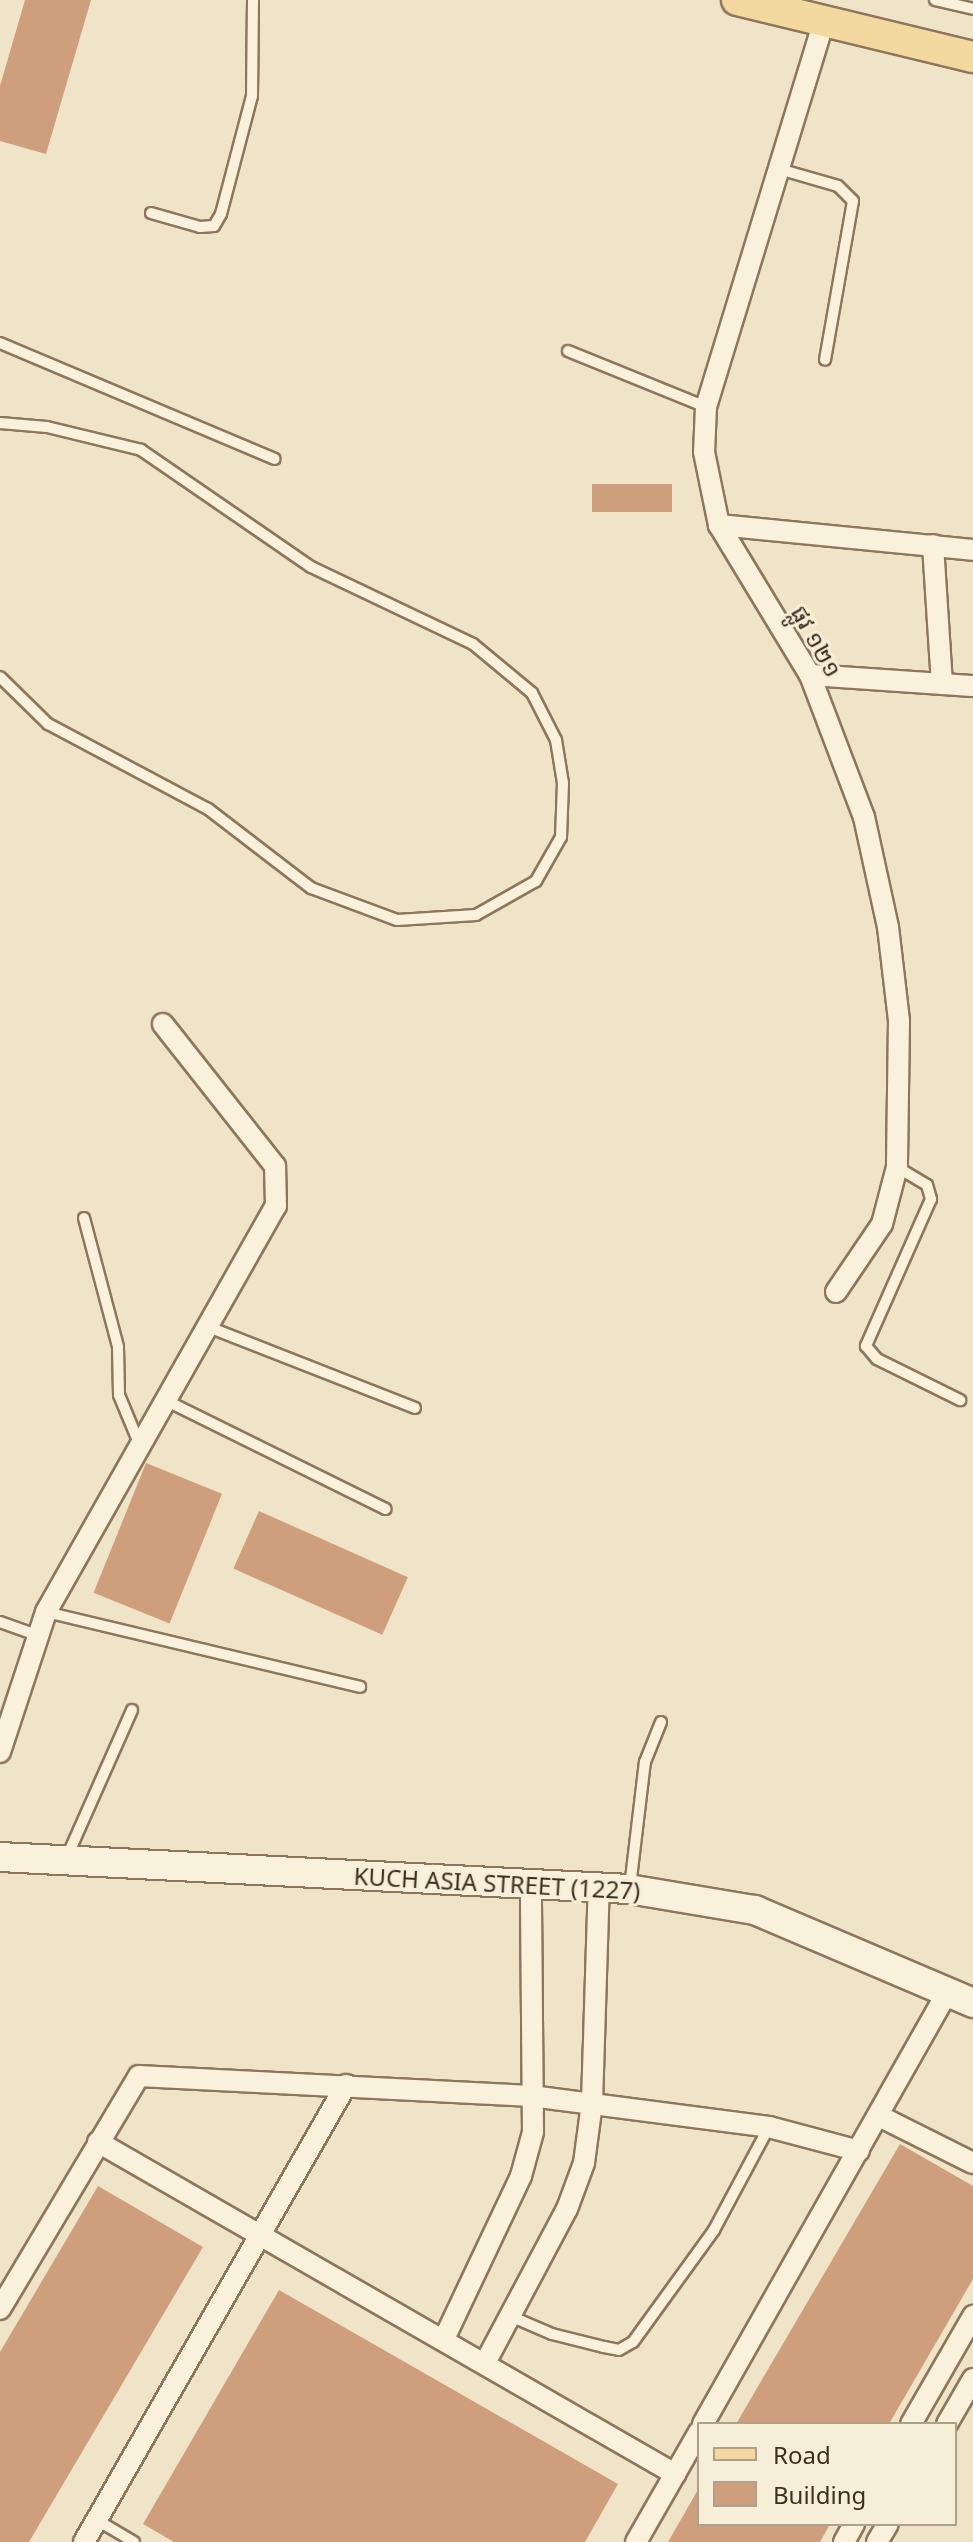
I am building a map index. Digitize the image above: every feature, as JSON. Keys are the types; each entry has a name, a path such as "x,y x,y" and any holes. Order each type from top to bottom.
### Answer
{"main road":[{"path":"737,0 973,57"}],"street":[{"name":"ផ្លូវ ១២១","path":"824,21 706,407 704,452 719,525 810,675 864,817 888,927 899,1020 897,1167 882,1224 836,1292"},
{"path":"719,525 973,550"},
{"path":"933,545 942,684"},
{"path":"810,675 973,686"},
{"path":"0,1752 46,1612 163,1399 211,1328 276,1206 279,1181 266,1153 163,1024"},
{"name":"KUCH ASIA STREET (1227)","path":"0,1857 629,1889 755,1910 960,1999"},
{"path":"444,2339 521,2176 533,2132 531,1884"},
{"path":"485,2363 567,2209 584,2163 592,2103 599,1886"},
{"path":"704,2422 879,2116 960,1999"},
{"path":"0,2309 139,2076 531,2096 769,2127 859,2151"},
{"path":"84,2542 263,2236 346,2085"},
{"path":"879,2116 973,2163"},
{"path":"98,2142 675,2474"},
{"path":"912,2422 973,2316"},
{"path":"948,2422 973,2379"},
{"path":"636,2542 697,2436"}],"lane":[{"path":"151,213 200,227 214,226 221,214 252,96 253,0"},
{"path":"935,0 973,9"},
{"path":"779,169 838,186 853,201 825,360"},
{"path":"0,343 275,459"},
{"path":"568,351 706,407"},
{"path":"0,423 47,427 141,450 311,567 473,644 532,693 556,740 563,783 561,837 536,881 476,915 397,920 311,888 208,809 48,724 0,677"},
{"path":"897,1167 927,1185 931,1199 866,1346 877,1359 960,1400"},
{"path":"84,1218 118,1347 119,1395 139,1443"},
{"path":"211,1328 415,1408"},
{"path":"163,1399 386,1509"},
{"path":"46,1612 360,1687"},
{"path":"0,1622 39,1636"},
{"path":"65,1860 132,1710"},
{"path":"629,1889 645,1762 661,1722"},
{"path":"510,2316 552,2334 604,2347 619,2350 633,2342 714,2230 769,2127"},
{"path":"97,2520 134,2542"}],"building":[{"path":"25,0 91,0 46,154 0,141 0,86"},
{"path":"592,484 672,484 672,512 592,512"},
{"path":"146,1463 222,1494 170,1624 94,1593"},
{"path":"259,1511 408,1577 382,1635 233,1569"},
{"path":"900,2144 973,2186 973,2279 890,2422 737,2422"},
{"path":"98,2186 203,2247 29,2542 0,2542 0,2352"},
{"path":"279,2290 618,2484 585,2542 174,2542 143,2524"},
{"path":"697,2491 697,2526 829,2526 820,2542 668,2542"}]}
